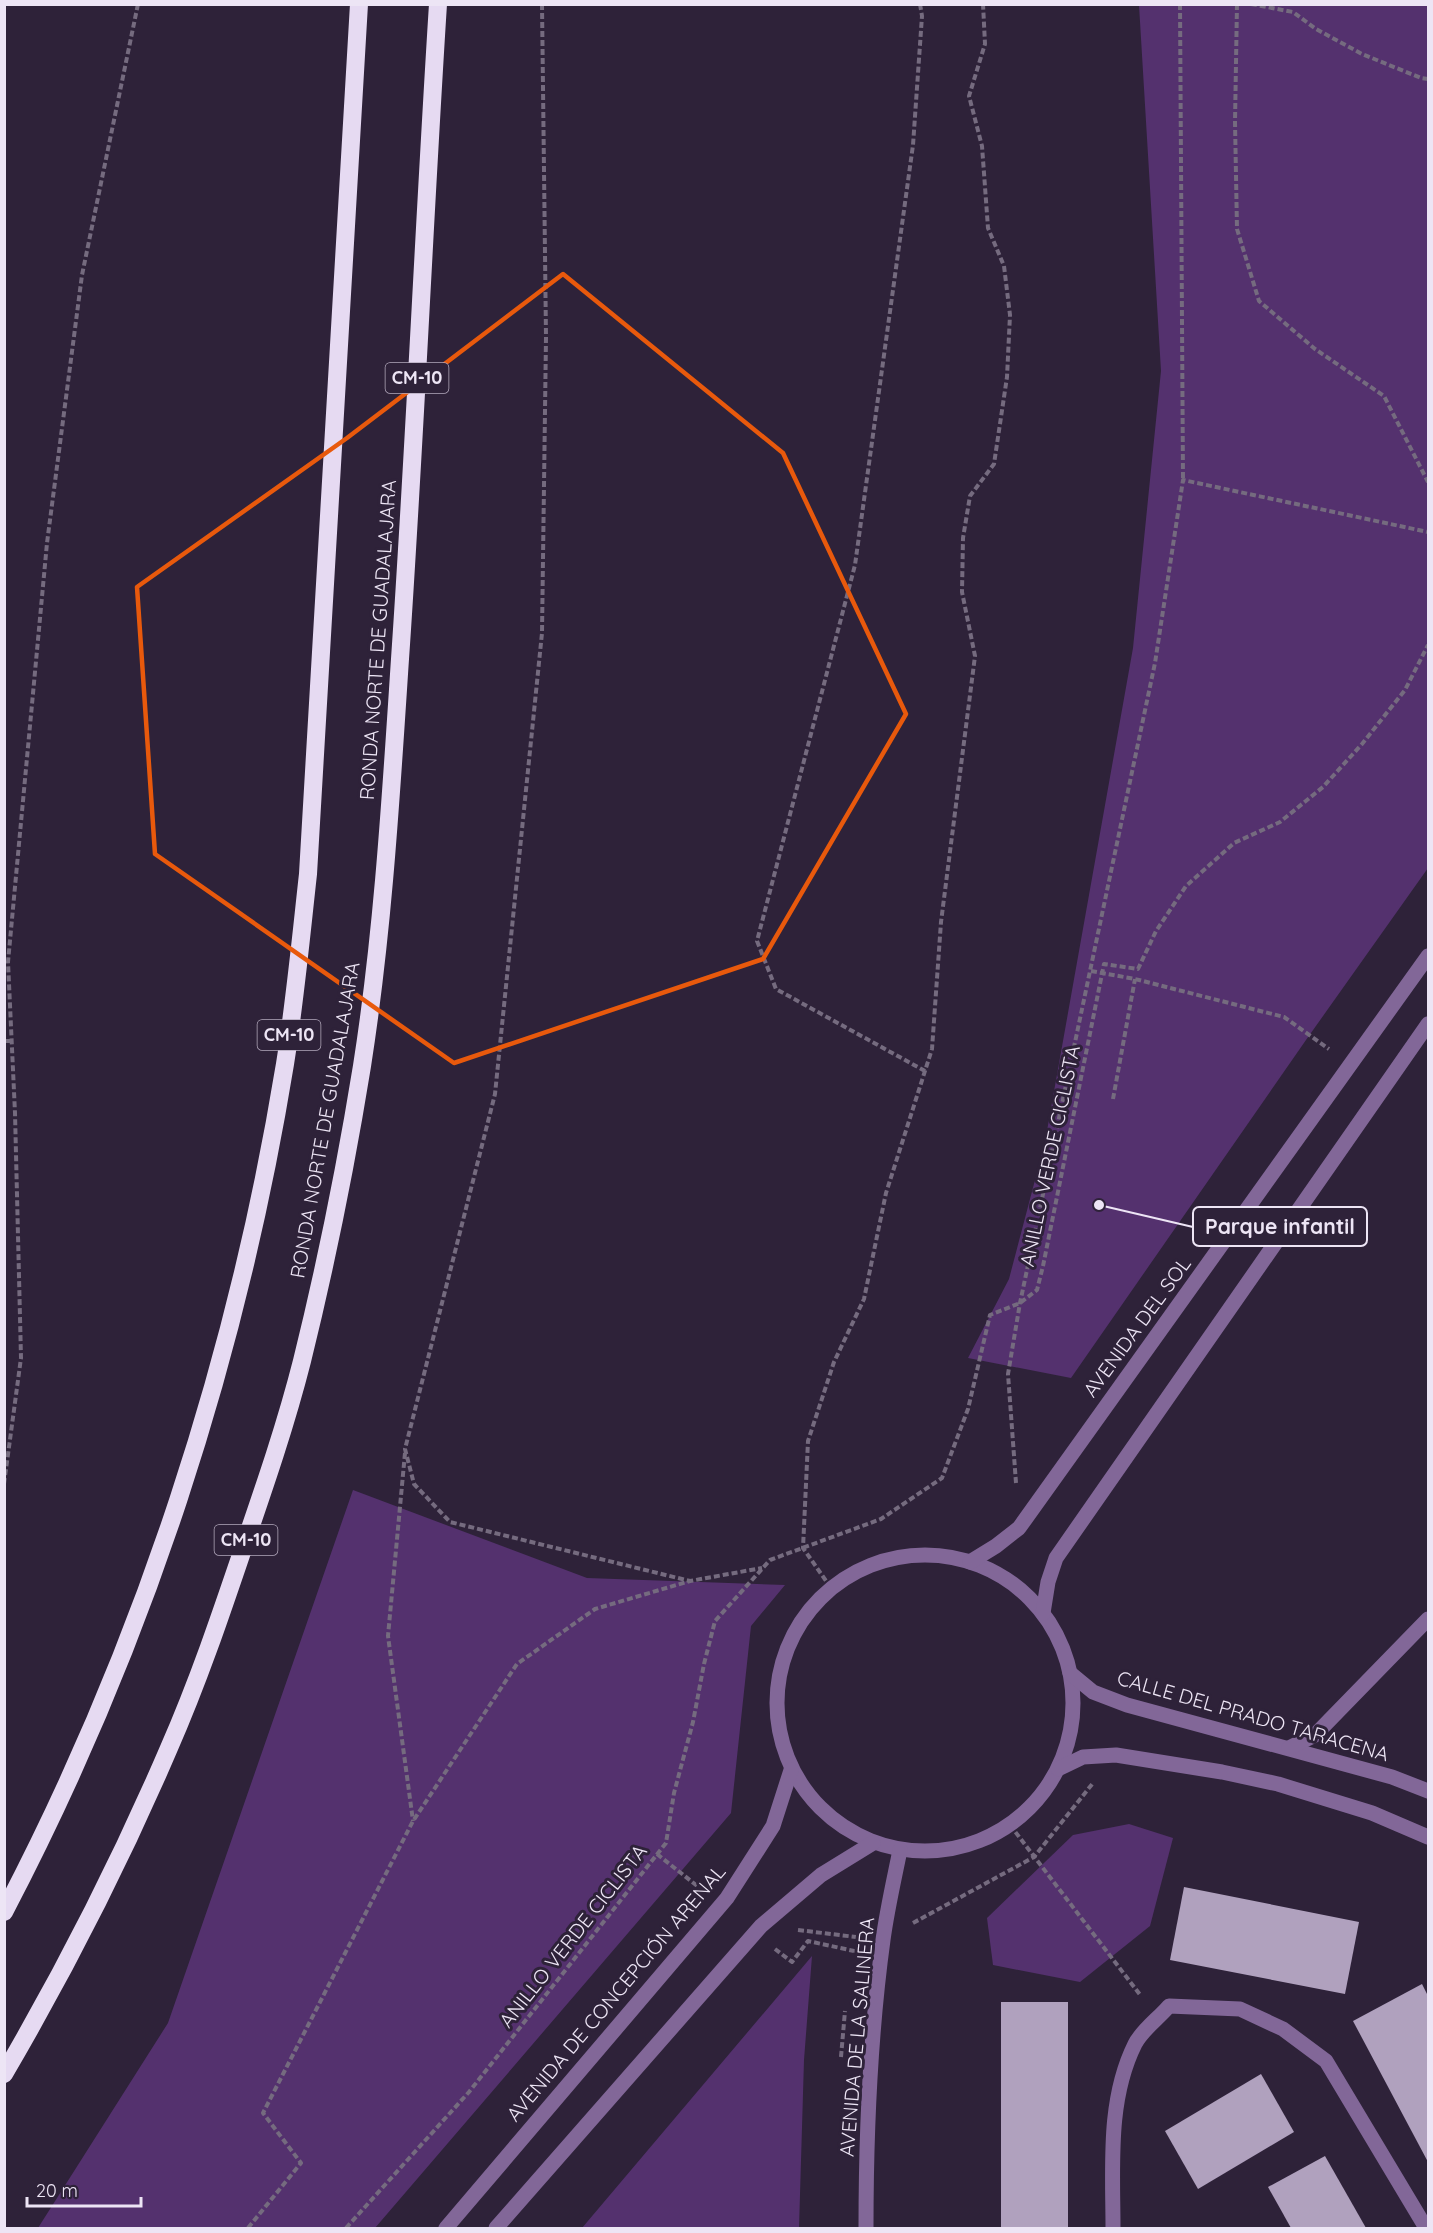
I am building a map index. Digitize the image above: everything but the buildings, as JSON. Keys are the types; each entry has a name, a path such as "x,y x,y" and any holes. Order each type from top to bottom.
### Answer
{"highway":[{"name":"CM-10","path":"4,1912 56,1808 98,1715 131,1634 163,1545 223,1349 248,1251 269,1151 298,968 308,863 359,4"},
{"name":"RONDA NORTE DE GUADALAJARA","path":"4,2074 54,1988 81,1935 171,1744 219,1618 264,1488 301,1366 326,1254 362,1066 376,968 385,869 410,509 438,4"}],"street":[{"name":"AVENIDA DEL SOL","path":"970,1562 1019,1528 1428,956"},
{"path":"1043,1613 1048,1582 1056,1558 1428,1024"},
{"path":"933,1554 970,1562 998,1574 1022,1591 1043,1613 1059,1641 1070,1673 1073,1705 1069,1738 1058,1769 1037,1800 1010,1825 976,1843 940,1852 900,1850 873,1843 840,1826 812,1801 791,1770 779,1733 776,1694 784,1656 801,1621 831,1588 858,1570 894,1557 933,1554"},
{"path":"1289,1748 1315,1735 1428,1619"},
{"name":"CALLE DEL PRADO TARACENA","path":"1070,1673 1093,1692 1127,1705 1392,1777 1428,1791"},
{"path":"1058,1769 1083,1756 1116,1755 1222,1772 1278,1784 1372,1813 1428,1837"},
{"name":"AVENIDA DE CONCEPCIÓN ARENAL","path":"446,2229 727,1898 773,1826 791,1770"},
{"path":"496,2229 758,1929 821,1875 873,1843"},
{"name":"AVENIDA DE LA SALINERA","path":"866,2229 867,2147 873,2049 883,1940 900,1850"},
{"path":"1113,2229 1113,2133 1121,2080 1136,2042 1169,2006 1240,2009 1283,2029 1326,2061 1426,2229"}],"path":[{"path":"4,1484 21,1358 8,962 49,532 82,275 138,4"},
{"path":"413,1821 387,1636 405,1449 495,1094 542,633 546,337 542,4"},
{"path":"920,4 913,145 855,565 757,941 776,989 925,1071"},
{"path":"831,1588 803,1548 808,1441 834,1362 864,1299 886,1193 932,1049 940,922 975,656 962,592 963,538 970,496 994,464 1007,367 1010,315 1004,266 988,228 982,146 969,96 985,44 983,4"},
{"path":"1019,1528 1008,1374 1020,1303 1155,663 1183,480 1180,4"},
{"path":"1237,4 1235,122 1237,229 1259,301 1315,349 1384,396 1428,482"},
{"path":"1251,4 1293,12 1316,29 1362,54 1428,79"},
{"path":"1183,480 1428,532"},
{"path":"1102,972 1104,964 1138,969 1156,931 1186,886 1234,843 1280,822 1323,787 1362,744 1405,690 1428,645"},
{"path":"1091,971 1135,979 1284,1017 1352,1065"},
{"name":"ANILLO VERDE CICLISTA","path":"346,2229 470,2092 666,1843 674,1793 716,1621 770,1560 881,1519 942,1478 968,1409 990,1315 1020,1303 1036,1290 1043,1266 1102,972"},
{"path":"1113,1099 1135,979"},
{"path":"4,1041 12,1041"},
{"path":"405,1449 414,1484 450,1522 690,1581"},
{"path":"248,2229 301,2163 263,2113 413,1821 517,1664 595,1609 690,1581 763,1568"},
{"path":"758,1929 883,1940 1034,1857 1116,1755"},
{"path":"1010,1825 1158,2018"},
{"path":"657,1854 721,1905"},
{"path":"758,1929 792,1962 808,1941 854,1951 852,1962"},
{"path":"841,2062 846,2005"}],"highlighted area":[{"path":"563,274 783,453 906,714 763,959 454,1063 155,854 137,587 347,438"}],"shaded area":[{"path":"1139,5 1428,5 1428,868 1071,1378 968,1358 1009,1279 1045,1142 1133,648 1161,371"},
{"path":"353,1490 587,1578 785,1585 751,1626 731,1813 375,2228 38,2228 168,2023"},
{"path":"1129,1824 1173,1838 1150,1926 1080,1982 993,1965 987,1918 1073,1835"},
{"path":"812,1956 804,2060 799,2228 582,2228"}],"place":[{"name":"Parque infantil","path":"1099,1205"}]}
